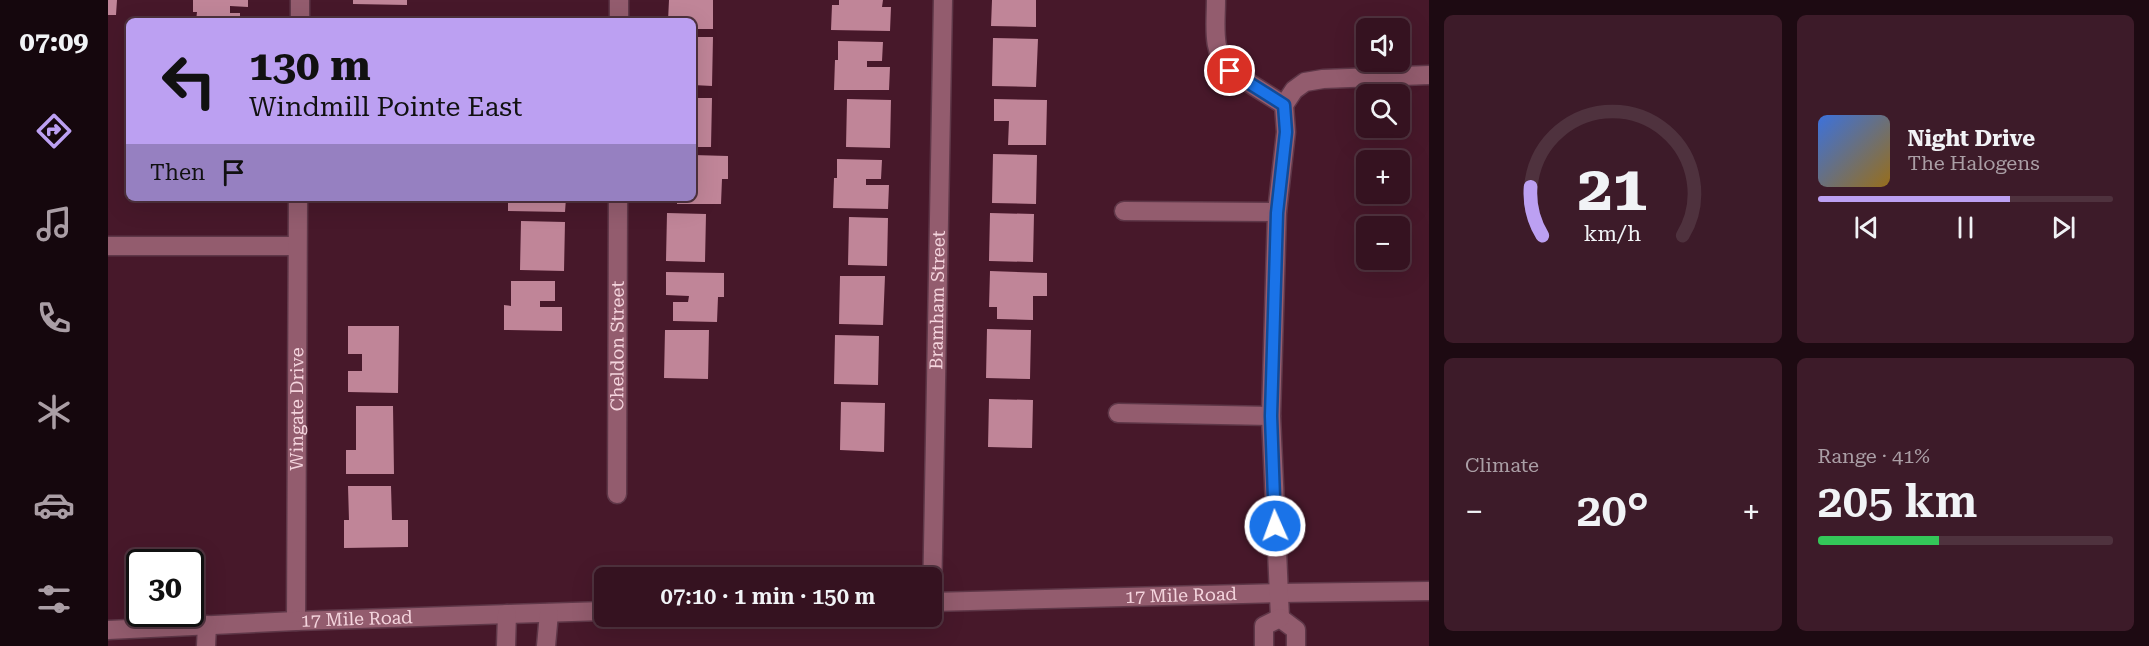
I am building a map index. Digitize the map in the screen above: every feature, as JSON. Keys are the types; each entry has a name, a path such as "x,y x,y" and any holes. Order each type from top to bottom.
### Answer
{"street":[{"path":"300,0 300,18"},
{"path":"619,0 619,18"},
{"name":"Bramham Street","path":"933,567 943,0"},
{"path":"1216,0 1215,38 1217,52 1223,64 1230,71 1284,105"},
{"path":"1296,646 1296,630 1280,618 1271,416 1277,213 1286,132 1284,105 1294,90 1305,82 1323,79 1429,75"},
{"name":"Wingate Drive","path":"296,621 298,201"},
{"name":"Cheldon Street","path":"617,494 618,201"},
{"path":"1124,211 1277,213"},
{"path":"108,246 297,246"},
{"path":"1118,413 1271,416"},
{"name":"17 Mile Road","path":"942,602 1278,592 1429,591"},
{"name":"17 Mile Road","path":"108,630 153,637 207,625 594,611"},
{"path":"546,646 549,612"},
{"path":"506,646 507,614"},
{"path":"1264,646 1264,626 1280,618"},
{"path":"206,646 207,625"}],"building":[{"path":"108,0 117,0 116,15 108,15"},
{"path":"193,0 248,0 248,7 230,6 230,13 240,13 240,18 196,18 197,12 193,12"},
{"path":"353,0 407,0 407,5 353,4"},
{"path":"669,0 713,0 713,29 696,29 696,18 668,18"},
{"path":"839,0 883,0 882,7 891,7 890,31 831,30 832,5 839,5"},
{"path":"992,0 1036,0 1036,27 991,26"},
{"path":"696,37 713,37 712,86 696,85"},
{"path":"993,38 1038,39 1036,87 992,86"},
{"path":"838,41 883,42 882,61 867,61 867,67 890,67 889,90 834,90"},
{"path":"696,98 712,98 711,147 696,147"},
{"path":"847,99 891,100 890,148 846,147"},
{"path":"994,99 1047,100 1046,145 1008,145 1009,121 994,121"},
{"path":"993,154 1037,155 1036,204 992,203"},
{"path":"696,155 728,156 728,179 722,179 721,204 677,204 677,201 696,201"},
{"path":"837,159 882,160 881,179 866,179 866,185 889,185 888,209 833,208"},
{"path":"508,201 566,201 565,212 508,211"},
{"path":"667,213 706,214 705,262 666,261"},
{"path":"990,213 1034,214 1033,262 989,261"},
{"path":"849,217 888,218 887,266 848,265"},
{"path":"521,221 565,222 564,271 520,270"},
{"path":"990,271 1047,273 1047,296 1033,296 1033,320 997,319 997,307 989,307"},
{"path":"666,272 724,273 724,297 718,297 717,322 673,321 673,302 688,302 689,296 666,295"},
{"path":"840,276 885,276 883,325 839,324"},
{"path":"511,281 555,281 555,301 540,301 540,307 562,307 562,331 504,330 504,305 511,306"},
{"path":"348,326 399,326 398,393 348,392 348,371 362,371 362,354 348,354"},
{"path":"987,329 1031,330 1030,379 986,378"},
{"path":"665,330 709,330 708,379 664,378"},
{"path":"835,335 879,336 878,385 834,384"},
{"path":"989,399 1033,400 1032,448 988,447"},
{"path":"841,402 885,403 884,452 840,450"},
{"path":"356,406 393,406 394,474 346,474 346,450 356,450"},
{"path":"348,486 391,486 392,520 408,520 408,547 344,548 344,520 349,520"}],"route":[{"path":"1230,71 1284,105 1286,132 1277,213 1271,416 1275,526"}]}
